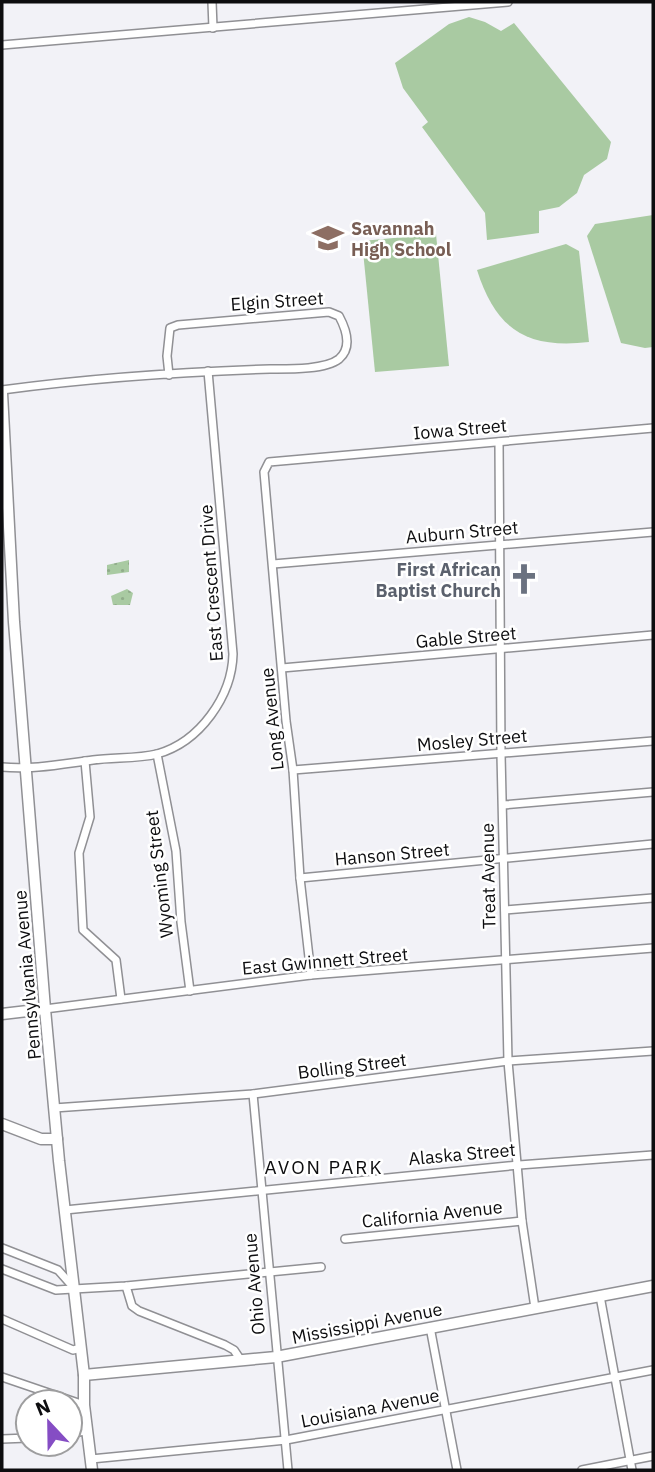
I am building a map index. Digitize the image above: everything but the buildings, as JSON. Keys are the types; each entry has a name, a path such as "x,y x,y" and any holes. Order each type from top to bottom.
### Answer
{"main road":[{"name":"Pennsylvania Avenue","path":"2,392 7,518 45,1009 84,1388"},
{"name":"East Gwinnett Street","path":"2,1014 45,1009"},
{"path":"2,1124 41,1139 57,1139"},
{"name":"Mississippi Avenue","path":"84,1375 276,1357 653,1286"},
{"name":"Pennsylvania Avenue","path":"84,1405 92,1470"}],"street":[{"path":"212,2 214,28"},
{"path":"2,45 214,28 466,3 508,2"},
{"name":"Elgin Street","path":"2,392 89,379 169,375 208,371 285,368 331,364 341,357 348,346 346,328 339,316 329,312 178,325 170,328 168,338 169,375"},
{"name":"East Crescent Drive","path":"2,767 26,768 157,754 182,742 210,718 226,692 233,673 224,532 208,371"},
{"name":"Iowa Street","path":"269,462 653,428"},
{"name":"Treat Avenue","path":"499,442 501,754 508,1061 522,1221 535,1308"},
{"name":"Long Avenue","path":"269,462 264,472 286,721 293,770 300,878 312,975"},
{"name":"Auburn Street","path":"273,564 653,531"},
{"name":"Gable Street","path":"282,668 653,635"},
{"name":"Mosley Street","path":"293,770 653,741"},
{"name":"Wyoming Street","path":"157,754 176,851 190,991"},
{"path":"85,761 90,817 81,841 79,864 83,930 116,960 121,999"},
{"path":"502,805 653,792"},
{"name":"Hanson Street","path":"300,878 653,844"},
{"path":"505,910 653,898"},
{"name":"East Gwinnett Street","path":"45,1009 312,975 653,948"},
{"name":"Bolling Street","path":"54,1108 253,1094 508,1061 653,1051"},
{"name":"Ohio Avenue","path":"253,1094 288,1470"},
{"name":"Alaska Street","path":"65,1210 519,1165 653,1155"},
{"name":"California Avenue","path":"345,1239 522,1221"},
{"path":"2,1248 58,1270 75,1289"},
{"path":"2,1269 56,1290 321,1267"},
{"path":"125,1286 132,1306 139,1311 225,1345 234,1350 240,1359"},
{"path":"600,1296 632,1470"},
{"path":"2,1319 73,1350 81,1348"},
{"path":"430,1327 457,1470"},
{"name":"Louisiana Avenue","path":"91,1459 286,1440 653,1370"},
{"path":"2,1377 34,1388"},
{"path":"2,1383 14,1381"},
{"path":"582,1470 653,1456"}],"green space":[{"path":"469,17 501,31 514,23 611,142 607,159 584,175 577,193 559,207 539,211 539,233 487,240 485,213 422,127 428,122 403,88 395,63 449,24"},
{"path":"653,215 653,347 645,348 621,343 587,236 595,224"},
{"path":"436,234 449,366 375,372 362,241"},
{"path":"566,244 579,251 589,342 548,342 517,331 504,321 494,308 477,270"},
{"path":"129,560 129,572 107,575 107,565"},
{"path":"127,589 133,593 130,605 113,605 111,596"}],"place":[{"name":"Savannah High School","path":"328,238"},
{"name":"First African Baptist Church","path":"524,579"}],"district":[{"name":"AVON PARK","path":"324,1167"}]}
